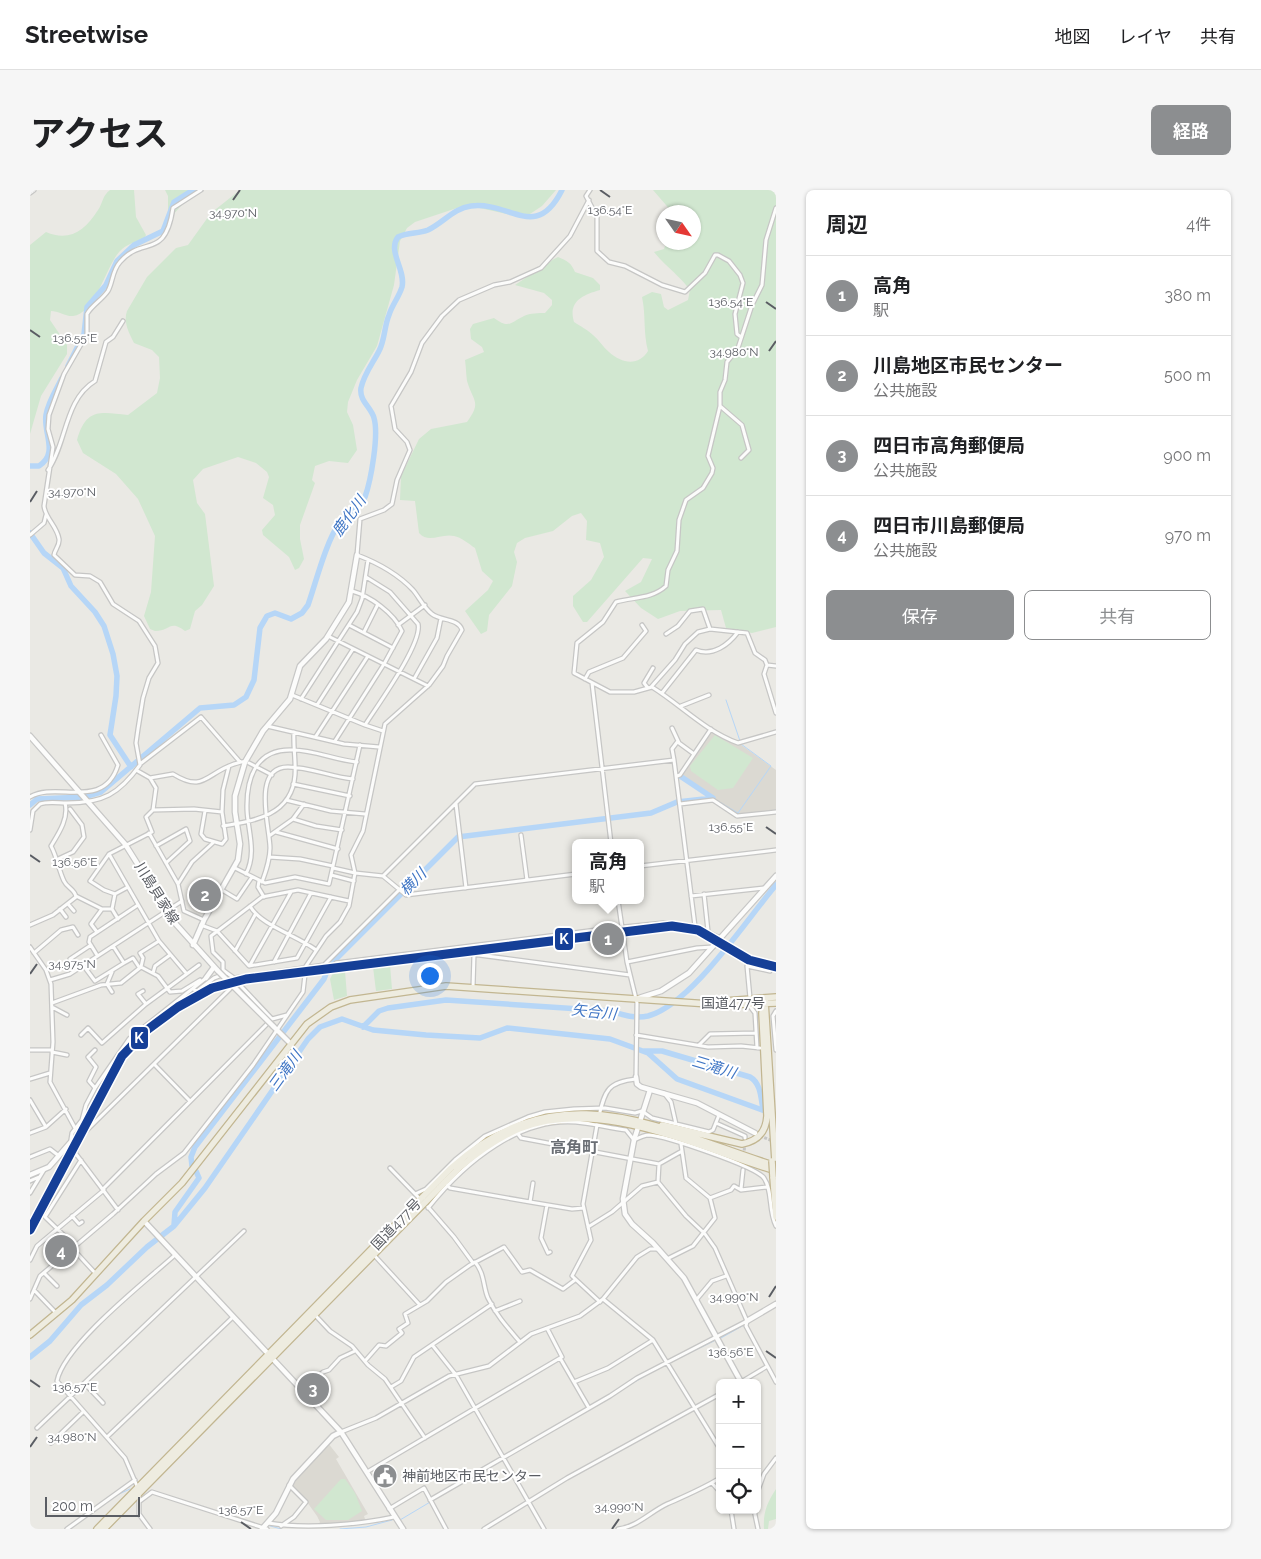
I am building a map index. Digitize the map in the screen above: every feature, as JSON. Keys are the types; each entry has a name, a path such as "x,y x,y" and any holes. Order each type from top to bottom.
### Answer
{"highway":[{"name":"国道477号","path":"30,1335 57,1313 97,1275 144,1221 182,1183 290,1043 318,1015 350,1000 424,988 473,987 636,1002 749,1001 776,1003"},
{"name":"国道477号","path":"764,1002 776,997"},
{"path":"641,1124 672,1126 742,1144 755,1140 772,1129 774,1119 768,1071 764,1002"},
{"path":"768,1071 767,1097 772,1129 776,1217"},
{"name":"国道477号","path":"424,1203 471,1150 512,1126 538,1117 558,1114 599,1117 641,1124 688,1136 774,1163"},
{"name":"国道477号","path":"104,1529 139,1490 371,1253 476,1154 518,1130 559,1120 599,1117"},
{"name":"国道477号","path":"641,1124 775,1173"},
{"name":"国道477号","path":"271,1355 314,1315 371,1253"},
{"name":"国道477号","path":"97,1529 139,1490"}],"street":[{"path":"30,193 34,190"},
{"path":"32,534 44,523 46,515 44,506 52,447 48,429 49,415 64,374 87,334 86,314 109,289 114,270 120,261 139,249 158,243 166,233 172,208 202,190"},
{"path":"590,190 586,196 597,217 596,246 598,253 609,262 625,266 662,285 685,292 705,273 715,256 718,255 729,261 740,275 742,283 735,314 737,334 741,337"},
{"path":"193,945 197,940 203,923 235,868 240,844 236,824 235,796 245,762 267,726 292,695 300,666 328,636 349,602 357,556 360,519 388,508 392,504 397,480 410,450 408,442 396,429 391,406 410,372 422,343 442,316 459,300 494,285 510,282 541,268 570,236 588,200"},
{"path":"776,208 766,240 762,285 737,351 727,362 725,380 720,394 720,406 708,456 713,468 712,473 703,488 686,500 679,520 677,551 668,570 666,586 644,598 634,597 616,602 603,622 577,643 574,673 585,680 599,684 610,692 634,692 649,688 676,660 686,643 698,632 710,629 738,632 748,634 755,653 765,660 767,665 764,674 776,713"},
{"path":"48,470 55,460 63,430 73,407 85,387 95,381 106,342 113,337 123,321"},
{"path":"720,406 742,426 748,450 741,458"},
{"path":"46,515 54,524 59,538 54,552 56,558 76,575 90,576 100,582 113,604 140,621 155,646 159,658 143,698 136,743 140,764"},
{"path":"30,1299 36,1282 44,1273 118,1210 156,1174 184,1154 253,1065 303,992 304,969 316,950 344,917 349,906 355,873 351,856 363,832 365,814 383,731 389,718 428,686 443,666 446,656 462,630 458,624 432,614 400,579 368,560 357,556"},
{"path":"301,699 359,608 368,560"},
{"path":"365,725 399,672 419,635 418,624 412,615 390,592 366,577"},
{"path":"334,741 384,664 402,631 378,604 363,594 352,591"},
{"path":"364,632 378,604"},
{"path":"398,625 425,605"},
{"path":"666,634 678,626 690,611 703,609 710,629"},
{"path":"414,679 437,638 441,618"},
{"path":"585,680 589,672 623,658 646,631 642,624"},
{"path":"349,625 393,648"},
{"path":"662,693 696,650 712,651 723,647 738,632"},
{"path":"328,636 428,686"},
{"path":"317,705 353,649"},
{"path":"316,736 368,656"},
{"path":"767,665 776,666"},
{"path":"653,668 644,683 649,688 662,693 681,706 711,729 740,743 776,732"},
{"path":"592,683 610,839"},
{"path":"292,695 383,731"},
{"path":"681,706 708,695"},
{"path":"30,830 33,810 40,804 90,803 114,794 140,764 201,717 245,762 272,775"},
{"path":"267,726 334,741 379,748"},
{"path":"672,728 678,741 694,754"},
{"path":"677,776 680,775 711,729"},
{"path":"223,826 249,822 265,817 286,800 293,784 295,767 293,750 294,732"},
{"name":"川島貝家線","path":"30,736 125,844 166,911 193,945 290,1043"},
{"path":"30,797 46,792 81,793 107,784 116,772 117,760 101,736"},
{"path":"678,741 672,749 695,926"},
{"path":"235,868 260,881 274,883 295,877 329,884 360,744"},
{"path":"246,874 252,850 248,798 256,767 262,757 267,754 293,750 357,762"},
{"path":"383,876 475,784 674,760"},
{"path":"150,778 173,774 186,782 199,782 229,766 245,762"},
{"path":"204,812 201,834 214,842 222,844 224,842 222,790 229,766"},
{"path":"264,897 258,887 269,858 265,793 272,775 281,768 295,767 353,779"},
{"path":"128,887 115,894 104,890 89,880 109,854 125,844 152,832 146,817 152,810 156,788 150,778 136,770"},
{"path":"293,784 350,796"},
{"path":"286,800 346,813 365,814"},
{"path":"680,803 713,800 737,816 776,812"},
{"path":"58,859 73,852 84,837 82,825 65,803"},
{"path":"75,803 69,810 64,824 51,846 58,859 64,882 74,891 76,896 102,909 112,909"},
{"path":"456,803 466,888"},
{"path":"269,836 294,819 304,804"},
{"path":"152,810 178,811 183,809 222,812"},
{"path":"294,819 316,826 342,830"},
{"path":"156,846 186,829 190,841 166,863"},
{"path":"276,832 338,848"},
{"path":"149,833 178,884 184,911 216,931 250,965"},
{"path":"521,835 526,880"},
{"path":"178,884 192,862 214,842"},
{"path":"644,866 776,850"},
{"path":"109,854 159,941 186,973"},
{"path":"269,858 300,859 355,873 383,876 406,896 572,874"},
{"path":"331,875 354,881"},
{"path":"636,1002 676,984 722,938 776,876"},
{"path":"222,890 237,899 252,877"},
{"path":"691,896 766,888"},
{"path":"349,901 298,890 264,897 216,931 210,939 211,948 223,962 223,970 234,978 324,965 398,891"},
{"path":"250,965 291,891"},
{"path":"274,962 311,893"},
{"path":"115,894 112,909 118,919"},
{"path":"704,894 708,930"},
{"path":"30,926 53,915 76,896"},
{"path":"250,965 297,958 331,897"},
{"path":"50,980 70,974 182,900"},
{"path":"68,904 74,911"},
{"path":"619,904 627,962 636,1002 636,1078 641,1087 697,1104 755,1133"},
{"path":"97,955 89,942 90,937 138,905"},
{"path":"250,906 255,915 306,942 316,950"},
{"path":"60,908 66,917"},
{"path":"97,932 91,924 102,909"},
{"path":"235,951 255,915"},
{"path":"336,963 663,923 695,926 708,930 722,938"},
{"path":"34,953 61,930 73,926 78,935"},
{"path":"52,1003 107,984 123,982 140,967 143,958 140,953 159,941"},
{"path":"76,969 70,959 91,945"},
{"path":"113,946 124,963"},
{"path":"627,962 697,948 713,947"},
{"path":"30,948 50,980 52,1003 50,1084 66,1109 75,1128"},
{"path":"473,987 474,952 630,975"},
{"path":"153,973 155,966 170,954"},
{"path":"83,965 94,981 133,958 140,967 159,977 170,992 182,991 206,978"},
{"path":"81,1034 88,1028 102,1042 146,1004 199,965"},
{"path":"636,1035 699,1045 758,1048 754,1013 749,1001 747,966 770,971"},
{"path":"30,1193 44,1170 70,1143 75,1128 82,1120 86,1104 95,1088 129,1039 206,978 214,967"},
{"path":"107,984 112,971"},
{"path":"193,989 197,991 214,978 227,973"},
{"path":"107,984 112,992"},
{"path":"75,1152 84,1133 235,984 240,985 272,1018"},
{"path":"143,991 138,994 146,1004"},
{"path":"52,1008 67,1015"},
{"path":"775,1050 773,1016 776,1011"},
{"path":"30,1260 37,1246 103,1189 272,1018 287,1015"},
{"path":"699,1045 710,1034 756,1033"},
{"path":"30,1050 52,1051 67,1055"},
{"path":"95,1050 88,1058 96,1068 89,1081 95,1088"},
{"path":"154,1064 190,1101"},
{"path":"30,1079 50,1073"},
{"path":"636,1078 610,1086 599,1117 584,1208 591,1240 572,1276 653,1340 716,1442"},
{"path":"650,1090 642,1111 641,1124 634,1140 630,1159 623,1204 627,1219 658,1248 684,1278 738,1379"},
{"path":"664,1093 671,1102 676,1124"},
{"path":"30,1100 46,1127"},
{"path":"31,1131 46,1127 66,1109"},
{"path":"415,1194 426,1189 470,1147 485,1136 510,1124 545,1112 599,1117 642,1111"},
{"path":"642,1111 652,1118 710,1132 713,1130 719,1115"},
{"path":"584,1208 572,1209 547,1205 450,1188 446,1184 487,1151 518,1134 554,1124 584,1123 599,1117 626,1130 634,1140"},
{"path":"716,1123 745,1136 745,1138"},
{"path":"518,1134 521,1138 659,1164 682,1151"},
{"path":"634,1140 649,1135 681,1144 756,1171 763,1177 767,1187 771,1215 776,1226"},
{"path":"70,1143 118,1210"},
{"path":"668,1259 693,1246 715,1218 710,1198 686,1178 681,1144"},
{"path":"30,1157 50,1149 59,1156"},
{"path":"81,1160 45,1217 57,1228 97,1275"},
{"path":"659,1164 658,1182 715,1248 746,1321 746,1326 766,1367 776,1382"},
{"path":"390,1168 451,1233 474,1263 495,1311 520,1342"},
{"path":"30,1175 44,1170"},
{"path":"741,1190 743,1170"},
{"path":"30,1181 40,1177"},
{"path":"530,1202 533,1182"},
{"path":"588,1227 623,1204 642,1186 658,1182"},
{"path":"710,1198 731,1190 734,1186 741,1190 767,1187"},
{"path":"547,1205 541,1238 548,1253 550,1252"},
{"path":"72,1216 79,1224 82,1222"},
{"path":"144,1221 341,1432 403,1529"},
{"path":"37,1428 244,1231"},
{"path":"365,1361 379,1345 386,1346 402,1333 399,1329 408,1323 405,1314 427,1301 446,1282 474,1263 504,1247 522,1272 530,1270 564,1289 575,1280"},
{"path":"266,1526 276,1513 289,1485 333,1436 376,1418 402,1402 456,1375 488,1366 531,1334 580,1316 602,1301 637,1257 650,1249 658,1248"},
{"path":"371,1253 420,1304"},
{"path":"150,1529 140,1514 139,1490 125,1458 57,1381 64,1363 104,1318 175,1254"},
{"path":"44,1273 57,1286"},
{"path":"697,1299 712,1281 726,1276"},
{"path":"34,1290 57,1313"},
{"path":"495,1311 520,1301"},
{"path":"391,1387 401,1381 414,1357 433,1346 445,1335 492,1304"},
{"path":"431,1502 668,1362 716,1338 776,1304"},
{"path":"314,1315 330,1331 352,1346 391,1387 424,1438"},
{"path":"107,1437 234,1316"},
{"path":"547,1328 562,1357 560,1358 589,1408"},
{"path":"574,1382 608,1368 653,1340"},
{"path":"433,1346 456,1375 544,1529"},
{"path":"303,1390 323,1372 329,1370 340,1358 355,1351"},
{"path":"366,1473 560,1358"},
{"path":"745,1379 766,1367"},
{"path":"85,1384 103,1403"},
{"path":"484,1529 567,1478 716,1396"},
{"path":"51,1443 83,1412"},
{"path":"761,1482 764,1474 776,1458"},
{"path":"67,1529 135,1480"},
{"path":"618,1529 631,1526 663,1507 683,1499 716,1480"},
{"path":"712,1483 716,1488"},
{"path":"281,1526 294,1517 306,1502 289,1485"},
{"path":"389,1509 424,1488 446,1529"},
{"path":"140,1502 152,1492 266,1526 281,1526 294,1529 331,1528 363,1524 394,1517"},
{"path":"732,1514 734,1529"},
{"path":"755,1514 758,1529"}],"shaded area":[{"path":"712,731 740,744 776,770 776,810 738,815 681,774"},
{"path":"328,1443 339,1457 336,1459 368,1514 364,1516 366,1522 317,1526 320,1522 317,1516 307,1502 291,1486"}],"green space":[{"path":"110,190 134,190 136,217 146,235 144,239 128,245 115,257 94,298 81,313 71,316 51,311 50,320 67,345 67,354 41,396 30,434 30,245 46,232 62,236 76,233 82,229 88,224"},
{"path":"165,190 195,190 173,215 168,216 168,196"},
{"path":"240,190 556,190 542,206 530,214 520,217 471,206 457,208 415,222 407,228 400,241 394,285 377,346 357,380 348,402 347,412 353,425 357,450 348,463 329,461 315,466 312,480 315,483 300,525 300,539 304,559 299,568 295,570 289,557 263,535 262,530 275,515 273,505 263,498 269,477 267,472 256,463 238,457 203,469 193,480 197,503 205,514 214,586 202,605 195,611 190,629 185,631 173,626 155,631 150,629 144,616 151,592 155,536 138,499 116,474 83,453 77,440 85,422 95,414 128,415 157,393 160,378 159,357 152,350 134,343 126,323 127,311 147,277 176,248 188,245 211,213"},
{"path":"653,190 776,190 776,627 752,633 726,628 721,610 680,611 658,619 641,608 625,591 641,582 652,559 643,558 587,622 583,622 573,606 573,596 591,580 604,557 600,543 586,540 587,521 581,513 572,516 553,531 525,538 517,543 514,552 517,562 512,586 489,615 487,631 481,634 465,611 488,590 493,581 482,571 475,548 465,541 449,535 427,538 419,533 415,501 400,500 401,476 419,439 431,429 467,422 472,415 475,402 467,381 465,360 484,352 482,347 471,339 470,329 473,324 494,318 509,324 526,315 545,313 552,305 552,300 544,293 515,285 558,257 569,263 575,272 593,278 600,285 600,290 582,297 575,304 573,309 574,322 591,333 607,350 619,359 630,362 644,356 648,351 642,297 652,292 661,294 664,307 668,310 688,300 690,290 654,252 661,250 701,250 701,205 666,205"},
{"path":"715,735 753,758 733,788 718,790 691,771 690,766"},
{"path":"390,965 392,989 376,991 373,967"},
{"path":"334,971 345,971 347,996 334,1000 330,979"},
{"path":"341,1479 345,1479 355,1493 362,1511 348,1520 326,1520 314,1509"},
{"path":"776,1489 776,1519 769,1521 768,1529 764,1529 766,1508"}],"waterway":[{"path":"68,366 84,334 87,307 106,285 117,261 134,245 163,231 174,202 193,190"},
{"name":"鹿化川","path":"30,805 37,799 84,797 101,792 200,708 234,705 246,697 254,680 260,628 267,616 275,613 291,619 302,613 308,605 326,551 335,531 365,497 372,469 376,435 374,418 363,400 361,388 366,373 381,347 387,320 402,287 402,274 395,254 395,242 398,237 428,230 459,210 471,206 485,206 521,216 532,217 542,214 552,205 562,190"},
{"path":"30,466 39,466 48,455 49,442 46,415 50,401 62,378"},
{"path":"30,533 44,553 63,568 71,586 95,612 104,626 113,654 117,676 110,735 131,767"},
{"path":"726,700 740,741"},
{"path":"713,798 738,813 771,766 741,744"},
{"path":"676,763 677,772"},
{"name":"横川","path":"192,1166 191,1157 195,1147 324,979 329,966 458,837 651,813 677,802 713,798 680,776"},
{"name":"矢合川","path":"363,1027 379,1011 388,1008 446,1000 610,1011 634,1017 648,1016 665,1008 700,979 776,885"},
{"name":"三滝川","path":"30,1357 50,1341 81,1305 107,1285 147,1247 174,1226 205,1188 308,1039 320,1027 342,1019 373,1030 426,1035 480,1038 507,1028 610,1039 648,1053 677,1079 776,1115"},
{"name":"三滝川","path":"644,1051 662,1051 750,1077 758,1087 763,1110"},
{"name":"横川","path":"174,1225 175,1212 199,1178 196,1171"},
{"path":"749,1322 772,1309"},
{"path":"721,1338 744,1325"},
{"path":"671,1362 714,1341"},
{"path":"506,1458 655,1370"},
{"path":"473,1477 501,1461"},
{"path":"117,1495 130,1489"},
{"path":"400,1520 452,1489"},
{"path":"340,1529 366,1527 392,1520"},
{"path":"267,1525 281,1529"}],"tunnel":[{"path":"760,1136 773,1141"},
{"path":"744,1155 745,1138"}],"transit line":[{"name":"K","path":"30,1230 122,1056 147,1030 178,1007 212,988 246,979 672,926 698,930 749,960 776,967"}],"place":[{"name":"川島地区市民センター","path":"205,895"},
{"name":"高角","path":"608,939"},
{"name":"四日市川島郵便局","path":"61,1251"},
{"name":"四日市高角郵便局","path":"313,1389"},
{"name":"神前地区市民センター","path":"385,1476"}],"district":[{"name":"高角町","path":"574,1147"}]}
